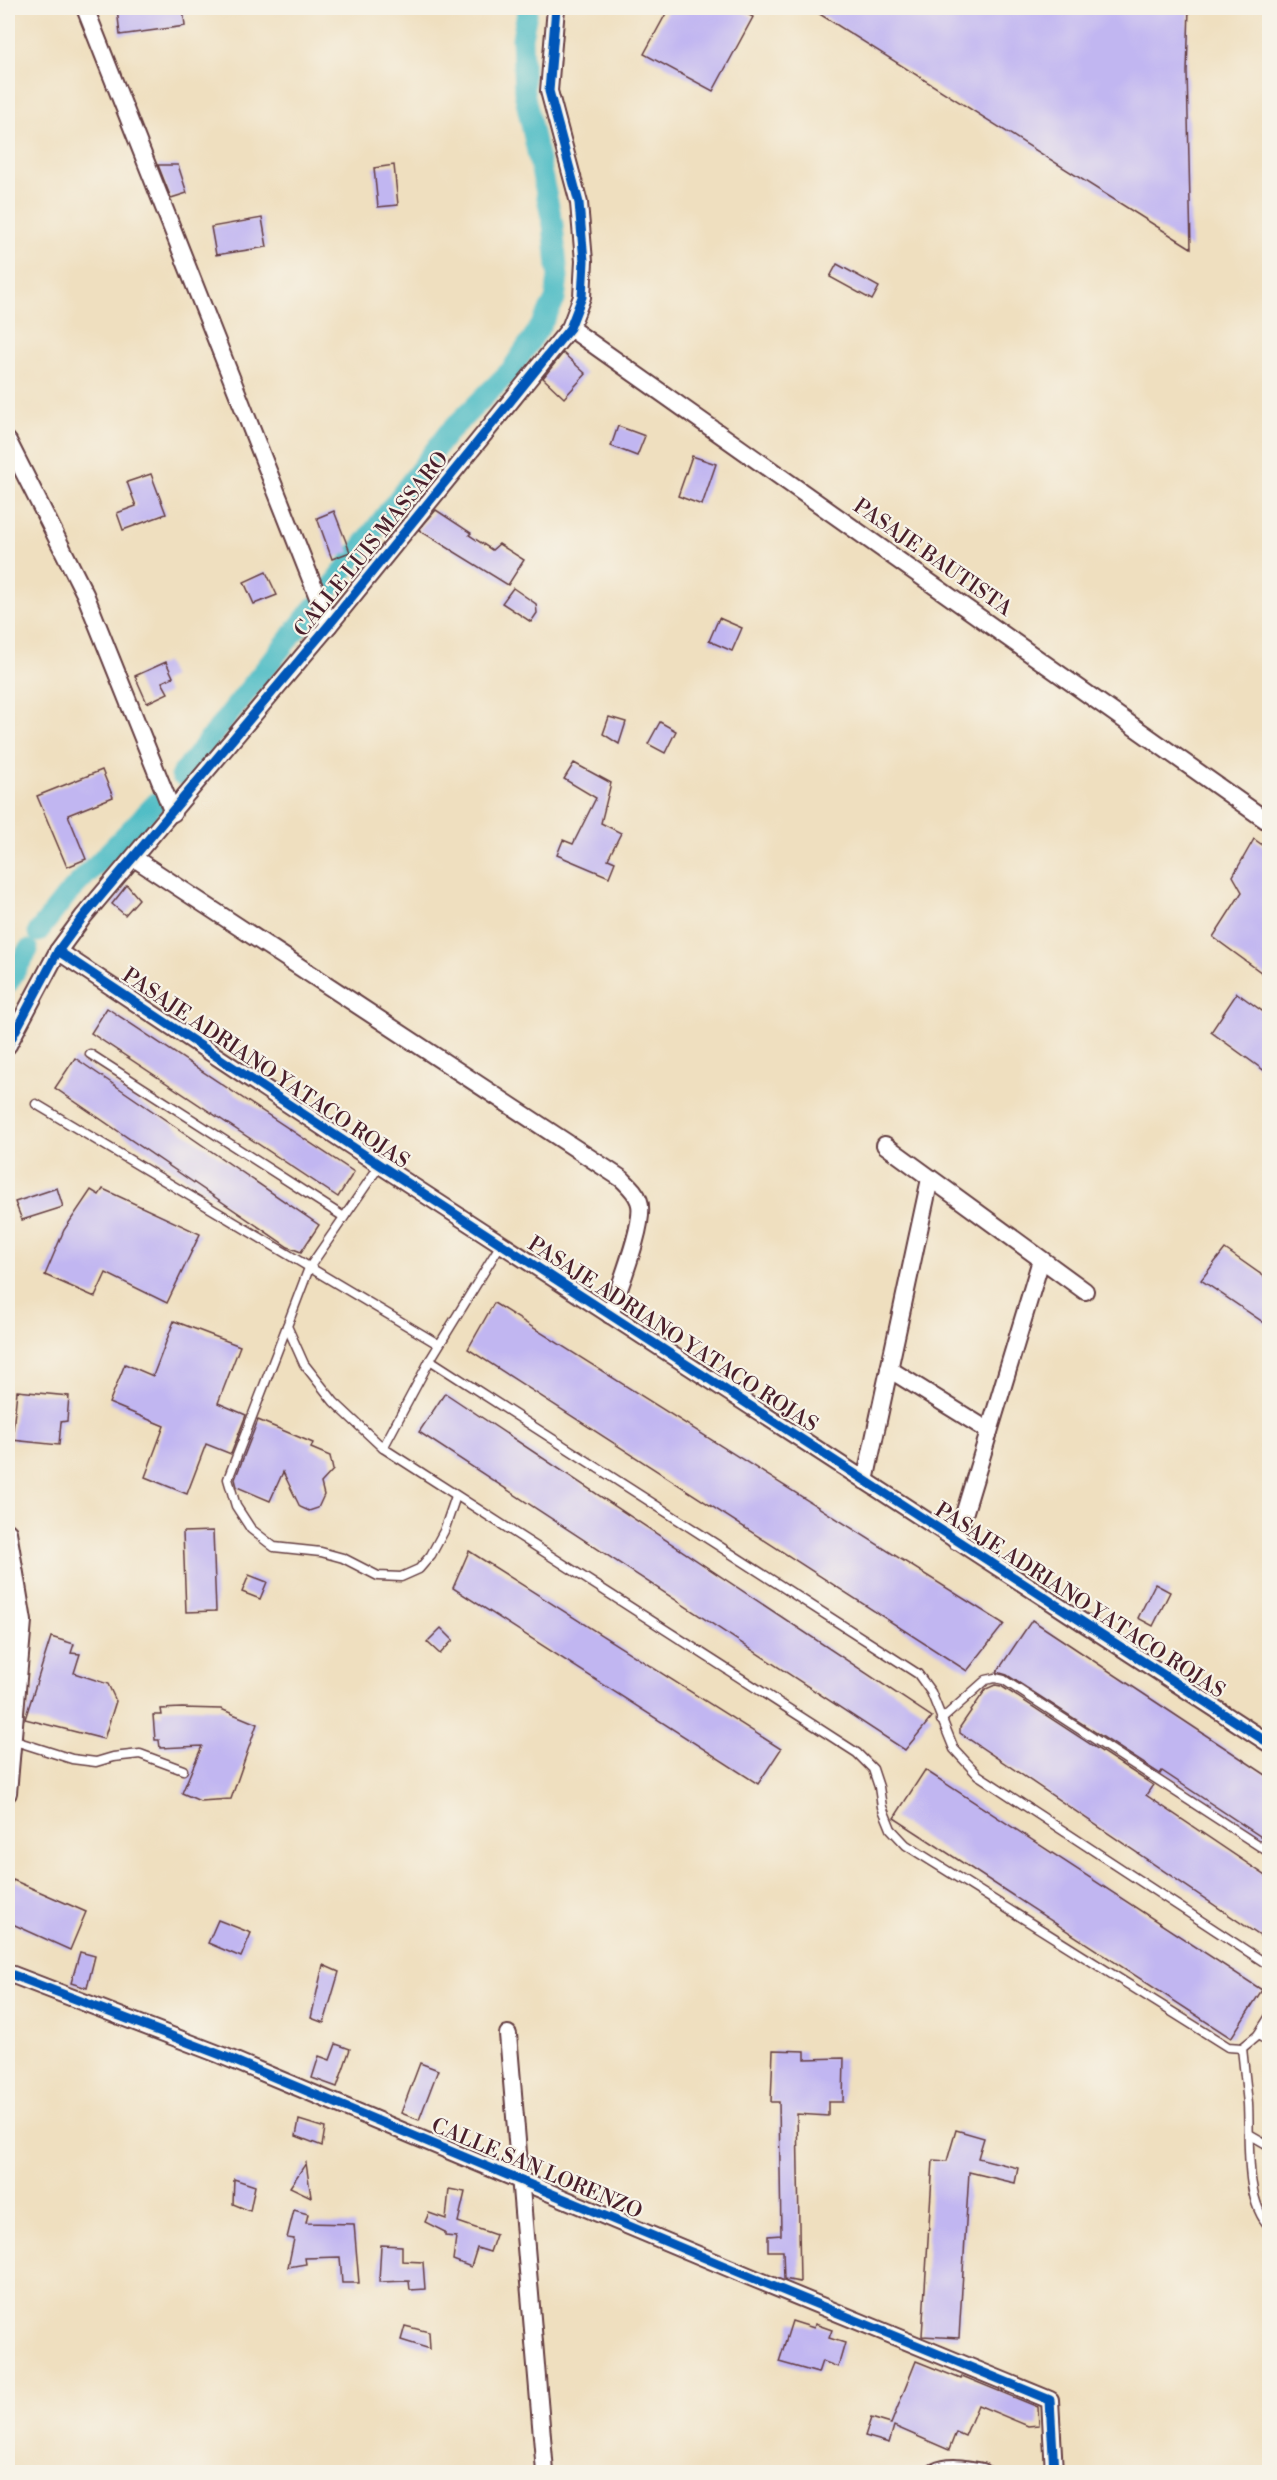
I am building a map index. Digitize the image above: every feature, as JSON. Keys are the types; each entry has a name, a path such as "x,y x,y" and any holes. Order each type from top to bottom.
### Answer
{"street":[{"path":"85,8 329,625"},
{"name":"CALLE LUIS MASSARO","path":"8,1045 58,951 83,917 329,625 570,328 582,297 584,261 579,203 549,91 556,8"},
{"name":"PASAJE BAUTISTA","path":"570,328 1269,823"},
{"path":"8,441 85,594 172,813"},
{"path":"134,858 622,1179 633,1190 640,1203 641,1220 610,1315"},
{"name":"PASAJE ADRIANO YATACO ROJAS","path":"58,951 380,1165 1269,1744"},
{"path":"885,1145 1085,1291"},
{"path":"864,1481 930,1179"},
{"path":"956,1541 1041,1260"},
{"path":"889,1369 989,1431"},
{"path":"8,1532 23,1621 8,1793"},
{"path":"8,1606 23,1621"},
{"name":"CALLE SAN LORENZO","path":"8,1973 221,2055 1050,2400 1054,2472"},
{"path":"508,2034 545,2472"},
{"path":"935,2472 942,2469 961,2468 983,2472"}],"lane":[{"path":"90,1054 344,1218"},
{"path":"36,1104 438,1344"},
{"path":"380,1165 309,1268 228,1479 236,1506 251,1529 274,1547 321,1552 343,1558 378,1575 401,1577 418,1569 431,1555 444,1531 456,1496"},
{"path":"383,1448 438,1344 501,1244"},
{"path":"287,1326 304,1365 334,1402 383,1448 857,1753 873,1769 891,1829 906,1845 1228,2048 1242,2048 1258,2035 1269,2016"},
{"path":"430,1360 918,1674 931,1692 954,1749 978,1775 1269,1966"},
{"path":"941,1720 986,1680 995,1678 1004,1680 1269,1853"},
{"path":"12,1740 72,1760 96,1762 140,1754 183,1770"},
{"path":"1258,2035 1269,2042"},
{"path":"1242,2048 1251,2177 1256,2204 1269,2227"},
{"path":"1249,2134 1269,2146"}],"building":[{"path":"117,8 183,8 185,26 120,35"},
{"path":"669,8 736,8 753,17 713,91 644,54"},
{"path":"810,8 1189,8 1187,72 1191,248"},
{"path":"158,165 178,165 187,193 171,198"},
{"path":"394,165 398,205 378,207 374,168"},
{"path":"262,218 267,247 216,255 211,227"},
{"path":"837,264 879,287 872,300 830,277"},
{"path":"563,353 586,374 564,398 543,378"},
{"path":"618,426 645,436 637,456 611,446"},
{"path":"692,456 716,464 702,505 678,496"},
{"path":"151,474 166,514 123,530 117,513 136,506 127,482"},
{"path":"436,510 492,550 499,544 524,560 508,585 419,530"},
{"path":"334,511 350,552 332,559 317,518"},
{"path":"266,572 277,595 254,604 244,582"},
{"path":"513,588 536,604 537,613 531,622 502,603"},
{"path":"719,618 742,628 732,651 709,641"},
{"path":"166,662 173,677 162,682 168,693 147,703 135,676"},
{"path":"609,717 626,722 619,744 603,734"},
{"path":"660,722 676,731 665,753 648,744"},
{"path":"574,763 611,783 601,823 621,833 608,859 615,862 609,877 557,855 563,840 573,844 596,798 564,779"},
{"path":"102,770 113,797 68,815 86,859 67,867 37,796"},
{"path":"1254,839 1269,850 1269,978 1213,937 1242,892 1233,876"},
{"path":"127,885 139,899 125,915 112,904"},
{"path":"1237,993 1269,1016 1269,1074 1211,1032"},
{"path":"107,1008 354,1172 338,1197 91,1033"},
{"path":"75,1058 319,1225 301,1252 288,1247 55,1088"},
{"path":"57,1188 63,1207 22,1220 15,1202"},
{"path":"103,1189 200,1234 167,1303 106,1273 95,1297 45,1275 64,1230 91,1190 99,1195"},
{"path":"1225,1249 1269,1280 1269,1326 1201,1280"},
{"path":"494,1303 1004,1624 967,1671 468,1349"},
{"path":"174,1321 240,1346 218,1403 246,1415 231,1454 206,1444 187,1494 145,1477 164,1426 109,1403 125,1364 153,1376"},
{"path":"17,1391 69,1396 67,1421 61,1422 59,1445 12,1440"},
{"path":"445,1393 932,1717 905,1750 419,1432"},
{"path":"258,1420 313,1443 311,1448 330,1456 333,1470 321,1483 324,1495 318,1508 309,1511 300,1507 283,1472 270,1501 237,1487 235,1479"},
{"path":"213,1531 216,1611 186,1612 183,1532"},
{"path":"469,1551 781,1749 758,1784 453,1588"},
{"path":"249,1575 267,1582 260,1599 242,1592"},
{"path":"1155,1584 1170,1592 1153,1626 1138,1618"},
{"path":"1032,1620 1269,1777 1269,1842 1162,1771 1160,1774 1007,1675 997,1672"},
{"path":"441,1628 453,1640 440,1654 427,1642"},
{"path":"51,1637 74,1644 71,1653 80,1654 74,1673 108,1684 116,1701 104,1739 25,1719"},
{"path":"995,1685 1001,1686 1153,1785 1146,1795 1269,1878 1269,1942 960,1733 960,1727 986,1689"},
{"path":"161,1709 221,1709 257,1724 231,1799 200,1801 182,1793 202,1746 160,1748 159,1740 155,1740 153,1715 162,1715"},
{"path":"925,1770 1262,1990 1231,2038 894,1818"},
{"path":"13,1880 86,1912 70,1950 8,1922 8,1892"},
{"path":"218,1920 251,1933 241,1957 208,1943"},
{"path":"80,1952 95,1956 87,1988 71,1983"},
{"path":"323,1965 339,1972 324,2023 311,2018"},
{"path":"336,2044 350,2049 337,2087 312,2078 319,2056 330,2060"},
{"path":"773,2050 805,2051 805,2059 844,2058 843,2102 828,2102 828,2116 797,2114 800,2282 784,2279 783,2251 768,2251 768,2236 781,2235 779,2102 771,2102"},
{"path":"420,2063 438,2070 419,2120 401,2113"},
{"path":"299,2120 325,2128 322,2146 296,2136"},
{"path":"956,2130 984,2138 978,2158 1018,2168 1015,2183 969,2172 959,2338 922,2336 933,2160 947,2161"},
{"path":"306,2163 311,2197 290,2187"},
{"path":"234,2179 255,2186 250,2211 233,2204"},
{"path":"449,2189 465,2192 458,2222 496,2235 490,2252 477,2248 471,2267 453,2260 456,2237 445,2236 445,2232 425,2222 429,2213 446,2219"},
{"path":"294,2210 308,2214 306,2223 354,2224 359,2283 342,2283 340,2257 305,2258 306,2264 288,2267 294,2239 287,2238"},
{"path":"381,2245 402,2246 402,2261 423,2262 425,2289 410,2290 409,2281 379,2282"},
{"path":"792,2321 814,2328 815,2324 832,2330 829,2338 845,2343 838,2367 822,2361 818,2373 779,2362"},
{"path":"405,2326 429,2332 430,2349 401,2340"},
{"path":"916,2361 961,2379 962,2376 1038,2407 1039,2425 1028,2426 978,2405 965,2436 956,2432 949,2450 894,2426 889,2443 865,2436 871,2418 891,2424"}],"waterway":[{"path":"331,587 447,434 511,370 555,300 558,277 553,225 524,92 522,38 528,8"},
{"path":"181,775 314,607"},
{"path":"38,932 66,896 157,802"},
{"path":"8,983 28,950"}],"cycle path":[{"path":"8,1045 58,951 83,917 329,625 570,328 582,297 584,261 579,203 549,91 556,8"},
{"path":"58,951 380,1165 1270,1744"},
{"path":"8,1973 221,2055 1050,2400 1054,2472"}]}
